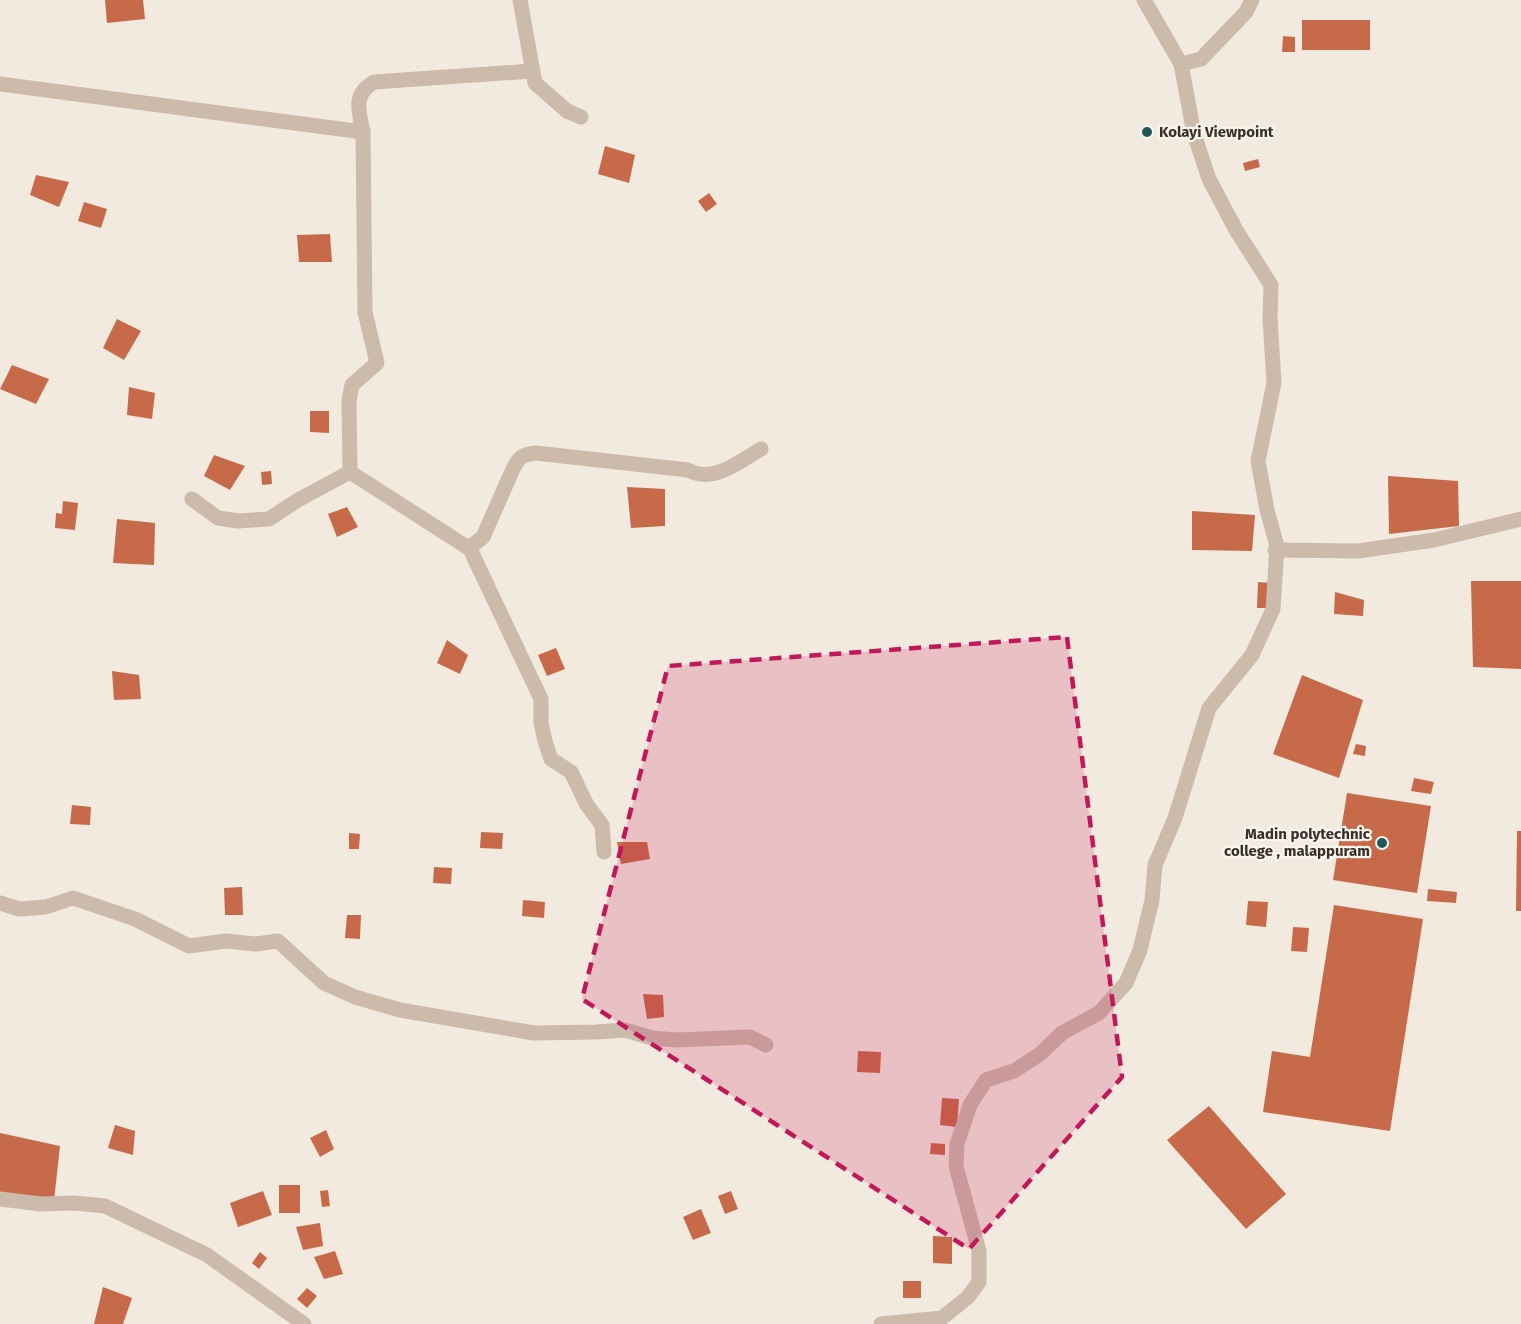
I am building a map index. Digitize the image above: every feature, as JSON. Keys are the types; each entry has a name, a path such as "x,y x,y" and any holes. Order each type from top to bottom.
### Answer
{"street":[{"path":"520,0 535,83 567,111 581,117"},
{"path":"881,1324 942,1318 968,1297 979,1282 979,1251 956,1167 957,1144 970,1104 986,1080 1014,1071 1040,1054 1062,1033 1099,1013 1126,983 1140,950 1152,900 1155,865 1175,818 1209,708 1252,655 1273,609 1277,546 1267,510 1258,461 1274,383 1270,319 1271,285 1236,230 1209,179 1194,134 1181,64 1144,0"},
{"path":"1181,64 1201,59 1246,12 1252,0"},
{"path":"350,472 349,401 352,385 377,363 365,312 363,132 359,114 359,96 365,87 374,82 532,71"},
{"path":"0,84 363,132"},
{"path":"469,548 483,537 513,469 524,454 536,453 688,470 709,476 719,473 761,449"},
{"path":"192,499 218,518 238,521 269,519 350,472"},
{"path":"350,472 469,548 541,699 541,723 551,759 570,772 587,805 602,825 604,852"},
{"path":"1275,550 1358,551 1434,540 1521,519"},
{"path":"0,903 19,909 46,907 74,898 135,919 189,946 226,941 256,944 278,941 324,982 355,997 400,1010 534,1032 625,1030 652,1038 677,1040 750,1037 766,1045"},
{"path":"0,1199 41,1204 74,1203 105,1206 207,1255 304,1324"}],"highlighted area":[{"path":"1067,637 1122,1077 969,1249 582,999 668,666"}],"building":[{"path":"105,0 143,0 145,19 107,23"},
{"path":"1302,20 1370,20 1370,50 1302,50"},
{"path":"1283,36 1295,37 1295,52 1282,52"},
{"path":"605,146 635,155 629,183 598,174"},
{"path":"1258,159 1260,167 1245,171 1243,163"},
{"path":"36,175 69,182 59,207 30,195"},
{"path":"709,193 717,204 706,212 698,201"},
{"path":"84,202 107,209 101,228 78,221"},
{"path":"330,234 332,262 299,262 297,235"},
{"path":"117,319 141,331 124,360 103,348"},
{"path":"12,365 49,379 36,404 0,389"},
{"path":"129,387 155,393 152,419 127,415"},
{"path":"310,411 329,411 329,433 310,432"},
{"path":"214,455 245,466 230,490 204,476"},
{"path":"271,471 272,484 262,485 261,472"},
{"path":"1388,476 1458,481 1459,526 1389,534"},
{"path":"627,487 665,489 665,526 631,528"},
{"path":"63,501 78,503 75,530 55,528 56,513 62,514"},
{"path":"347,507 358,527 337,537 328,514"},
{"path":"1192,511 1255,515 1252,551 1192,550"},
{"path":"117,519 155,523 154,565 113,563"},
{"path":"1471,581 1521,581 1521,669 1473,667"},
{"path":"1258,582 1272,583 1271,608 1257,608"},
{"path":"1335,592 1364,600 1363,616 1334,614"},
{"path":"447,640 468,655 460,674 437,663"},
{"path":"556,648 565,669 547,676 538,655"},
{"path":"112,671 139,675 141,699 114,700"},
{"path":"1302,675 1363,700 1339,778 1273,754"},
{"path":"1356,744 1366,746 1365,756 1353,754"},
{"path":"1414,778 1434,782 1431,794 1411,791"},
{"name":"Madin polytechnic college , malappuram","path":"1347,793 1431,806 1417,893 1333,880"},
{"path":"72,805 91,807 90,825 70,824"},
{"path":"1517,831 1521,831 1521,911 1516,911"},
{"path":"481,832 503,833 502,849 480,848"},
{"path":"349,833 360,834 359,849 349,849"},
{"path":"617,842 647,842 650,859 621,864"},
{"path":"434,867 452,868 451,884 433,883"},
{"path":"242,887 243,915 225,915 224,888"},
{"path":"1428,889 1457,892 1456,903 1427,901"},
{"path":"523,900 545,902 544,918 522,916"},
{"path":"1248,901 1268,902 1266,927 1246,925"},
{"path":"1334,905 1423,919 1390,1131 1263,1112 1272,1051 1310,1057"},
{"path":"347,915 361,915 360,939 345,938"},
{"path":"1293,927 1309,928 1307,952 1291,951"},
{"path":"643,994 663,995 664,1017 647,1019"},
{"path":"858,1051 881,1052 880,1073 857,1072"},
{"path":"942,1098 959,1099 957,1127 940,1125"},
{"path":"1209,1106 1286,1194 1246,1229 1167,1140"},
{"path":"115,1125 135,1131 133,1155 108,1148"},
{"path":"326,1130 334,1149 320,1157 310,1138"},
{"path":"0,1133 60,1146 54,1201 0,1193"},
{"path":"931,1143 945,1144 945,1155 930,1154"},
{"path":"279,1185 300,1185 300,1213 279,1213"},
{"path":"328,1190 330,1206 322,1207 320,1191"},
{"path":"263,1191 272,1215 238,1227 230,1203"},
{"path":"731,1191 738,1209 725,1214 718,1196"},
{"path":"701,1209 711,1233 693,1240 683,1217"},
{"path":"320,1223 323,1246 303,1250 296,1227"},
{"path":"933,1236 952,1237 952,1264 933,1263"},
{"path":"335,1251 343,1274 324,1279 314,1257"},
{"path":"260,1252 267,1258 259,1269 252,1263"},
{"path":"903,1281 921,1281 921,1298 903,1298"},
{"path":"103,1287 132,1298 123,1324 94,1324"},
{"path":"307,1288 317,1296 307,1308 297,1299"}],"place":[{"name":"Kolayi Viewpoint","path":"1147,132"},
{"name":"Madin polytechnic college , malappuram","path":"1382,843"}]}
